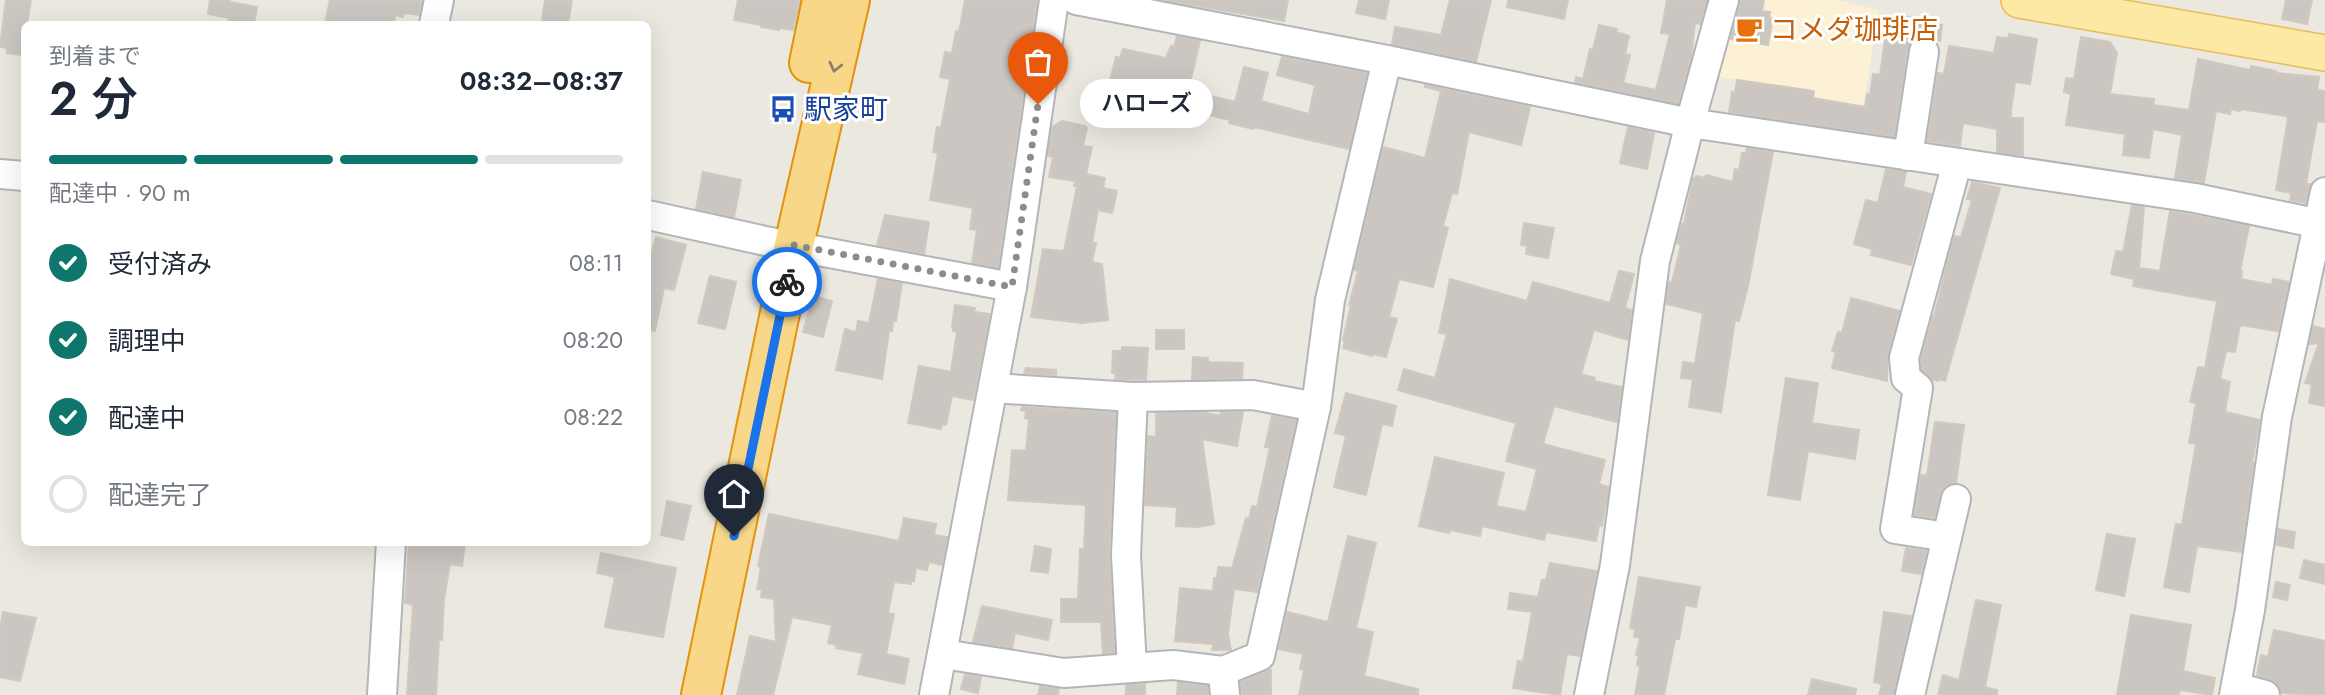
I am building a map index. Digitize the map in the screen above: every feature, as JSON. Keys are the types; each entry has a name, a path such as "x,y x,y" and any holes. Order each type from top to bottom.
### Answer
{"highway":[{"path":"701,695 782,244 822,0"},
{"path":"677,695 782,244 850,0"}],"main road":[{"path":"2019,0 2325,53"}],"street":[{"path":"435,21 439,0"},
{"path":"934,695 1012,287 1054,0"},
{"path":"1076,0 1387,60 1690,123 2195,198 2322,224"},
{"path":"1589,695 1615,565 1655,261 1724,0"},
{"path":"1908,156 1924,52"},
{"path":"943,654 1063,673 1173,665 1224,683 1260,656 1316,407 1330,300 1387,60"},
{"path":"1947,537 1895,529 1918,388 1906,378 1904,358 1957,163"},
{"path":"0,174 21,176"},
{"path":"2265,695 2235,691 2250,610 2277,417 2322,224 2325,192"},
{"path":"651,216 782,244 1012,287"},
{"path":"993,388 1133,397 1253,395 1316,407"},
{"path":"1132,668 1126,555 1133,397"},
{"path":"1910,695 1956,499"},
{"path":"382,695 391,546"}],"shaded area":[{"path":"1735,0 1838,0 1879,10 1862,114 1785,86 1718,77"}],"building":[{"path":"6,0 31,0 28,21 21,21 21,55 7,53 7,48 0,47"},
{"path":"210,0 230,0 257,7 255,21 228,21 229,18 208,14"},
{"path":"330,0 422,0 419,15 395,15 394,21 326,21"},
{"path":"545,0 572,0 568,21 542,21"},
{"path":"738,0 800,0 793,30 761,27 734,20"},
{"path":"965,0 1037,0 998,268 972,263 977,230 970,229 973,208 930,200 938,153 933,152 937,127 941,128 950,79 940,77 945,52 952,53 956,31 959,32"},
{"path":"1164,0 1288,0 1284,21"},
{"path":"1359,0 1389,0 1385,19 1356,13"},
{"path":"1450,0 1491,0 1476,62 1392,44 1395,27 1441,35"},
{"path":"1508,0 1568,0 1564,19 1507,7"},
{"path":"1667,0 1707,0 1700,24 1695,23 1691,58 1678,104 1575,82 1576,77 1583,79 1599,25 1617,29 1616,32 1629,36 1625,54 1630,55 1623,83 1656,90 1670,34 1661,33"},
{"name":"コメダ珈琲店","path":"1740,0 1764,0 1762,11 1770,12 1769,18 1773,18 1768,45 1731,39"},
{"path":"2286,0 2312,0 2307,24 2282,19"},
{"path":"1893,15 1920,18 1919,22 1942,25 1940,41 1919,36 1912,41 1908,49 1894,137 1729,112 1737,80 1814,91 1813,98 1865,107 1873,74 1880,75 1885,40 1889,41"},
{"path":"2009,34 2037,39 2030,84 2015,82 2011,111 2011,118 2023,118 2023,156 1997,152 1997,129 1963,123 1960,146 1927,141 1938,73 1944,74 1949,46 1994,53 1997,37 2009,38"},
{"path":"1177,36 1200,41 1190,83 1197,85 1195,92 1235,102 1244,67 1268,73 1261,101 1309,114 1315,85 1277,75 1282,57 1367,73 1349,149 1254,127 1253,129 1229,123 1230,120 1191,111 1190,115 1162,109 1161,111 1110,99 1114,85 1109,84 1116,57 1120,58 1123,49 1166,58 1171,46 1174,47"},
{"path":"2081,37 2110,42 2117,53 2110,94 2154,99 2153,105 2189,110 2198,59 2250,70 2251,66 2276,73 2319,77 2317,90 2325,91 2325,122 2317,121 2306,184 2310,184 2306,203 2290,200 2291,193 2276,190 2288,118 2286,116 2240,109 2231,109 2230,114 2216,111 2204,183 2175,178 2182,135 2153,129 2149,158 2123,155 2125,134 2066,125 2071,94 2064,92 2066,78 2074,79"},
{"path":"1425,85 1530,107 1521,145 1469,132 1457,194 1452,193 1443,226 1448,228 1433,287 1399,279 1389,317 1397,319 1386,357 1372,356 1343,348 1349,305 1358,271 1354,270 1383,147 1425,158 1441,91"},
{"path":"1062,121 1087,128 1083,146 1092,147 1086,174 1105,178 1103,188 1117,191 1112,213 1098,210 1092,243 1096,243 1092,262 1102,264 1108,320 1081,323 1031,317 1043,249 1064,251 1077,186 1074,186 1075,181 1049,177 1053,157 1048,156 1052,127"},
{"path":"1628,127 1654,133 1647,169 1620,163"},
{"path":"1747,148 1773,152 1748,286 1739,321 1735,320 1721,412 1689,407 1693,379 1681,378 1683,362 1695,364 1703,313 1666,304 1669,282 1672,282 1681,245 1677,243 1684,224 1693,178 1705,178 1706,175 1733,182 1735,169 1739,170 1742,153 1746,153"},
{"path":"1886,169 1906,172 1903,187 1931,194 1911,265 1871,255 1872,249 1854,244 1866,200 1878,203"},
{"path":"703,172 741,180 734,217 696,209"},
{"path":"1972,182 2000,188 1945,381 1938,381 1931,379 1922,370 1921,359 1954,236 1961,237 1972,200 1967,199"},
{"path":"2132,205 2144,207 2139,268 2160,271 2170,211 2249,226 2240,271 2241,279 2272,285 2273,279 2289,282 2278,331 2240,325 2235,352 2226,351 2220,379 2230,382 2225,412 2260,420 2241,552 2197,546 2189,592 2164,587 2176,524 2182,525 2196,444 2189,443 2196,403 2190,402 2198,367 2205,368 2217,301 2133,286 2134,279 2111,274 2116,251 2123,252"},
{"path":"885,215 929,222 924,254 877,245"},
{"path":"1524,223 1554,228 1548,258 1526,254 1527,246 1521,245"},
{"path":"656,237 686,245 674,290 664,288 655,331 651,330 651,255"},
{"path":"1619,271 1634,274 1625,308 1632,310 1628,340 1594,330 1581,374 1595,378 1594,381 1622,387 1617,422 1554,406 1543,444 1605,460 1599,484 1609,487 1602,526 1599,525 1596,541 1546,532 1544,540 1482,526 1480,536 1419,526 1435,457 1504,473 1496,506 1526,512 1537,469 1506,461 1516,423 1398,390 1404,369 1435,378 1447,334 1439,333 1450,279 1527,301 1533,282 1610,303"},
{"path":"710,276 736,282 725,329 698,323"},
{"path":"878,279 902,283 896,321 893,321 892,331 889,331 882,379 836,370 845,329 856,332 858,321 869,323"},
{"path":"813,296 832,301 823,337 803,332"},
{"path":"1851,298 1900,311 1888,354 1887,381 1832,368 1836,352 1832,351 1838,332 1842,333"},
{"path":"955,305 990,314 973,400 952,396 946,425 942,424 941,429 908,423 919,366 951,372 957,331 953,331 952,326"},
{"path":"2313,326 2325,329 2325,406 2309,403 2312,384 2305,383 2319,343 2310,344"},
{"path":"1156,330 1184,330 1184,349 1156,349"},
{"path":"1122,347 1148,348 1146,380 1115,379 1116,373 1112,373 1113,351 1122,351"},
{"path":"1193,357 1208,358 1208,362 1243,363 1242,379 1192,379"},
{"path":"1026,368 1056,370 1056,375 1024,373"},
{"path":"1786,378 1818,383 1812,423 1859,430 1855,459 1808,451 1800,500 1768,495"},
{"path":"1346,393 1396,406 1392,426 1382,424 1366,495 1334,487 1346,436 1335,433"},
{"path":"1022,407 1116,413 1109,554 1115,653 1103,653 1101,622 1061,622 1061,599 1078,599 1080,549 1084,549 1086,505 1008,500 1012,450 1026,451 1029,419 1025,418 1026,411 1021,410"},
{"path":"1203,412 1220,416 1221,412 1243,412 1237,446 1202,439 1214,524 1199,527 1176,526 1177,507 1145,505 1148,436 1156,437 1156,413"},
{"path":"1272,416 1296,420 1257,592 1234,589 1228,634 1231,650 1212,650 1213,644 1175,641 1180,588 1213,591 1218,567 1232,568 1246,518 1249,519 1252,506 1257,507 1270,448 1265,447"},
{"path":"1935,422 1964,425 1956,483 1943,488 1934,518 1914,515 1921,475 1927,476"},
{"path":"667,501 691,506 683,540 661,535"},
{"path":"769,514 899,541 904,518 936,524 934,535 947,537 942,565 929,562 927,570 916,568 911,584 894,582 888,613 894,614 886,654 909,659 904,684 858,674 863,653 836,648 837,645 828,643 832,625 792,617 773,695 737,695 750,636 776,642 774,599 761,597 762,590 757,589 761,567 758,566"},
{"path":"2278,529 2295,532 2293,548 2276,545"},
{"path":"2107,534 2135,539 2124,596 2096,590"},
{"path":"1348,536 1376,543 1356,628 1373,632 1364,676 1418,689 1418,695 1299,695 1304,670 1300,669 1303,654 1279,649 1287,612 1328,622"},
{"path":"409,546 464,546 462,566 450,564 444,599 442,640 439,639 436,695 407,695 413,605 405,603"},
{"path":"1035,546 1051,549 1048,573 1031,571"},
{"path":"1906,548 1927,551 1921,574 1902,571"},
{"path":"601,553 676,568 663,637 605,627 615,577 597,573"},
{"path":"2304,560 2325,565 2325,584 2300,578"},
{"path":"1550,563 1597,571 1580,656 1567,654 1560,695 1513,688 1518,661 1523,662 1532,612 1508,609 1510,593 1538,597"},
{"path":"1639,577 1700,587 1696,607 1685,605 1664,695 1635,695 1640,666 1637,665 1639,656 1636,655 1640,638 1634,637 1635,629 1630,628"},
{"path":"2276,582 2290,585 2287,600 2273,597"},
{"path":"1976,600 2001,605 1985,687 1997,690 1997,695 1938,695 1943,675 1959,680"},
{"path":"982,606 1052,620 1048,640 1015,633 1012,648 973,642"},
{"path":"3,612 36,618 20,681 0,677 0,629"},
{"path":"1884,612 1911,616 1894,695 1879,695 1882,684 1874,682"},
{"path":"2131,615 2191,625 2183,671 2215,678 2212,695 2180,690 2179,695 2117,695"},
{"path":"2274,630 2325,641 2325,695 2281,693 2276,683 2257,675 2261,655 2268,657"},
{"path":"1271,670 1271,695 1241,695 1241,682"},
{"path":"965,674 981,677 978,693 961,689"},
{"path":"1812,679 1856,689 1855,695 1808,695"},
{"path":"1178,682 1208,686 1208,695 1177,695"},
{"path":"1145,684 1145,695 1126,695 1126,685"},
{"path":"1040,686 1059,689 1058,695 1038,695"}],"way so far":[{"path":"787,282 794,245 1012,287 1038,104"}],"place":[{"name":"コメダ珈琲店","path":"1749,29"},
{"name":"ハローズ","path":"1038,104"},
{"name":"駅家町","path":"783,109"}],"route":[{"path":"734,536 787,282"}]}
